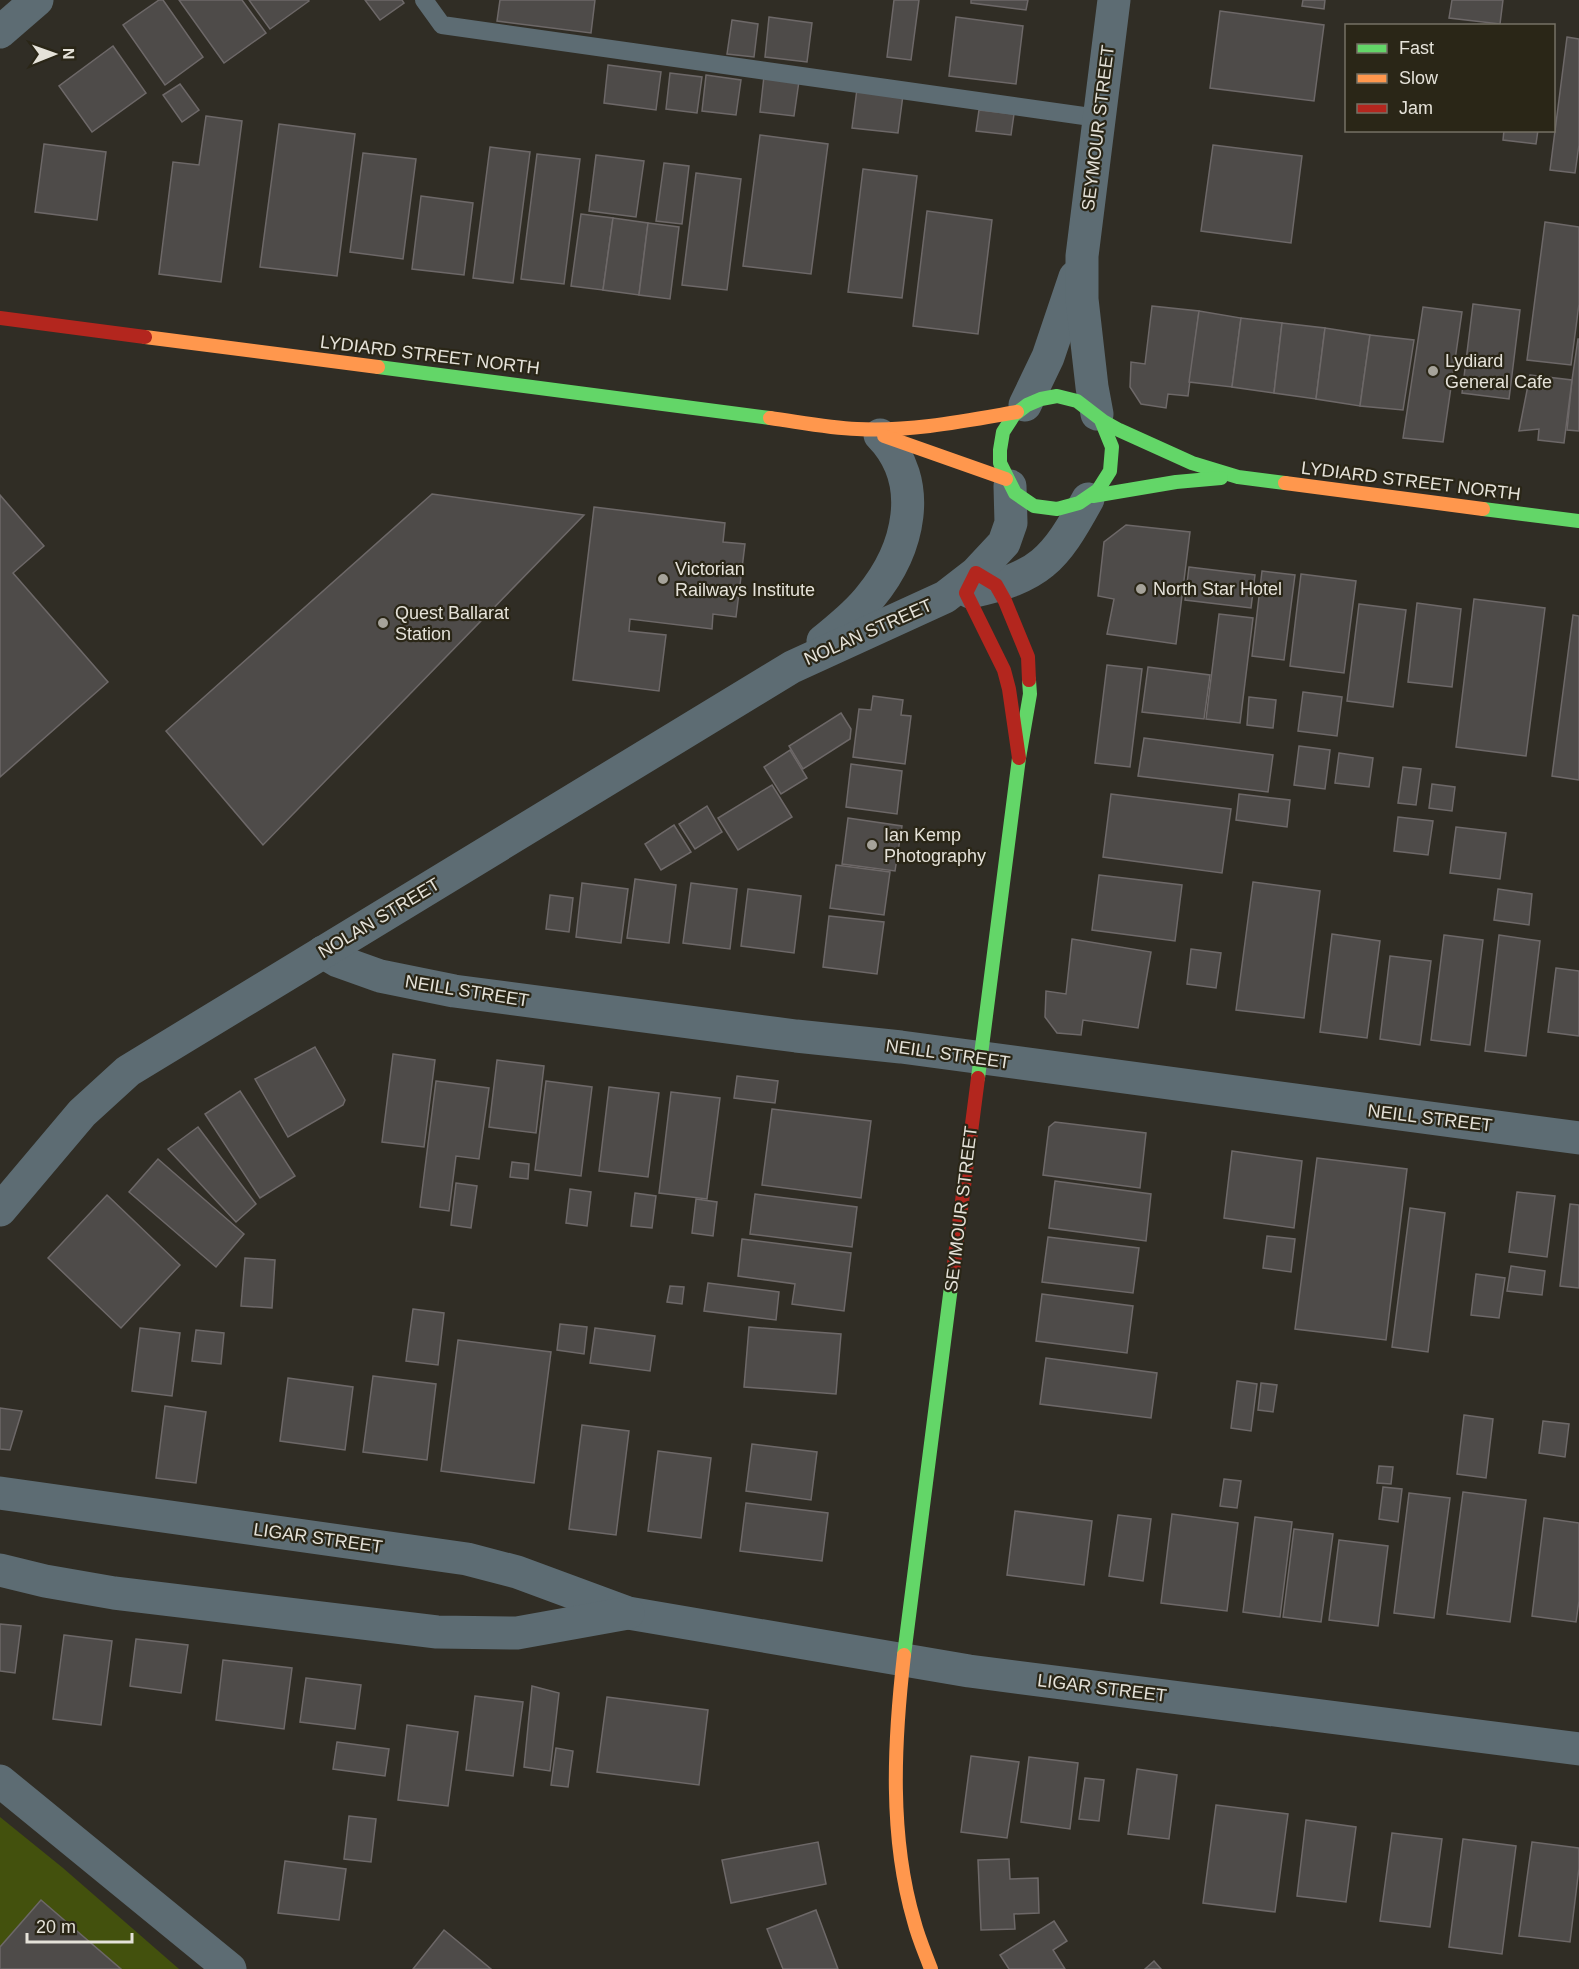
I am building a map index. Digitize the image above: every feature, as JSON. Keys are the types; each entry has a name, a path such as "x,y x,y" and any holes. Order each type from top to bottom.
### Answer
{"street":[{"path":"0,32 36,0"},
{"name":"SEYMOUR STREET","path":"1099,417 1089,370 1082,300 1082,256 1114,0"},
{"name":"SEYMOUR STREET","path":"1021,409 1048,357 1082,256"},
{"name":"LYDIARD STREET NORTH","path":"0,318 868,432 919,446 1008,482"},
{"path":"1066,397 1080,402 1099,417 1110,438 1112,463 1105,481 1091,498 1068,508 1046,509 1026,501 1008,482 1000,462 1000,443 1006,426 1021,409 1045,398 1066,397"},
{"name":"LYDIARD STREET NORTH","path":"868,432 922,427 1021,409"},
{"name":"LYDIARD STREET NORTH","path":"1099,417 1155,448 1191,463 1238,477 1579,521"},
{"name":"NOLAN STREET","path":"792,667 848,620 869,599 891,566 900,544 908,512 907,484 896,454 868,432"},
{"name":"LYDIARD STREET NORTH","path":"1091,498 1176,482 1238,477"},
{"name":"NOLAN STREET","path":"971,587 1000,548 1010,530 1012,508 1008,482"},
{"name":"NOLAN STREET","path":"0,1210 82,1113 128,1071 792,667 971,587 1030,573 1060,546 1091,498"},
{"name":"SEYMOUR STREET","path":"931,1969 914,1924 903,1873 899,1838 897,1741 904,1660 1019,758 1029,708 1031,682 1029,665 1016,627 971,587"},
{"name":"SEYMOUR STREET","path":"971,587 1004,670 1019,758"},
{"name":"NEILL STREET","path":"323,952 338,961 380,976 454,991 982,1058 1579,1138"},
{"name":"LIGAR STREET","path":"0,1493 467,1559 517,1572 628,1613 969,1671 1579,1749"},
{"name":"LIGAR STREET","path":"0,1570 45,1581 114,1593 437,1632 517,1633 628,1613"},
{"path":"0,1781 230,1969"}],"lane":[{"path":"424,0 442,25 1098,118"}],"green space":[{"path":"0,1817 63,1868 179,1969 0,1969"}],"building":[{"path":"159,0 163,0 203,57 165,85 123,25"},
{"path":"179,0 242,0 266,33 224,63"},
{"path":"249,0 308,0 309,1 270,29"},
{"path":"365,0 402,0 404,3 380,20"},
{"path":"500,0 595,0 591,33 497,21"},
{"path":"894,0 919,0 911,60 887,57"},
{"path":"971,0 1028,0 1026,10 971,3"},
{"path":"1303,0 1325,0 1324,9 1302,6"},
{"path":"1452,0 1503,0 1500,24 1449,18"},
{"path":"1220,11 1324,25 1314,101 1210,88"},
{"path":"769,17 812,23 807,62 765,57"},
{"path":"956,17 1023,26 1016,84 949,76"},
{"path":"732,20 758,24 754,57 727,54"},
{"path":"1567,37 1579,39 1579,145 1575,173 1550,170"},
{"path":"113,46 146,93 92,132 59,86"},
{"path":"608,65 661,72 656,110 604,103"},
{"path":"670,73 702,77 697,113 666,109"},
{"path":"706,75 741,80 736,115 702,111"},
{"path":"764,76 799,81 794,116 760,112"},
{"path":"180,84 199,110 182,122 163,95"},
{"path":"857,89 903,95 898,133 852,128"},
{"path":"979,110 1014,114 1011,135 976,131"},
{"path":"206,116 242,121 221,282 159,274 173,162 199,165"},
{"path":"279,124 355,134 337,276 260,267"},
{"path":"1504,132 1538,132 1536,144 1503,140"},
{"path":"760,135 828,144 811,274 743,266"},
{"path":"44,144 106,152 97,220 35,212"},
{"path":"1213,145 1302,156 1291,243 1201,231"},
{"path":"490,147 530,152 513,283 473,278"},
{"path":"363,153 416,159 403,259 350,252"},
{"path":"537,154 580,159 564,284 521,279"},
{"path":"596,155 644,161 636,217 589,211"},
{"path":"664,163 689,166 682,224 656,221"},
{"path":"863,169 917,176 902,298 848,292"},
{"path":"696,173 741,179 727,290 682,285"},
{"path":"421,196 473,203 464,275 412,269"},
{"path":"927,211 992,220 978,334 913,326"},
{"path":"581,214 613,218 603,290 571,286"},
{"path":"613,218 648,223 639,295 603,290"},
{"path":"1545,222 1579,227 1579,304 1571,365 1527,360"},
{"path":"648,223 679,227 670,299 639,295"},
{"path":"1473,304 1520,310 1509,399 1462,393"},
{"path":"1152,306 1199,311 1188,396 1168,394 1166,408 1141,404 1130,387 1131,362 1145,364"},
{"name":"Lydiard General Cafe","path":"1423,307 1462,312 1443,442 1403,438"},
{"path":"1199,311 1241,318 1232,387 1189,382"},
{"path":"1241,318 1282,323 1274,393 1232,387"},
{"path":"1282,323 1325,328 1316,399 1274,393"},
{"path":"1325,328 1370,335 1360,406 1316,399"},
{"path":"1370,335 1414,340 1403,410 1360,406"},
{"path":"1579,339 1579,431 1567,430"},
{"path":"1530,375 1572,380 1564,443 1538,440 1539,429 1519,431"},
{"name":"Quest Ballarat Station","path":"432,494 584,515 263,845 166,731"},
{"path":"0,495 44,546 13,573 108,682 0,777"},
{"name":"Victorian Railways Institute","path":"594,507 725,523 723,542 745,544 736,617 713,614 712,629 630,619 629,631 666,635 659,691 573,680"},
{"name":"North Star Hotel","path":"1126,525 1190,532 1176,644 1107,634 1114,599 1098,596 1104,542"},
{"path":"1189,567 1255,575 1251,608 1185,600"},
{"path":"1262,571 1295,575 1284,660 1252,656"},
{"path":"1301,574 1356,581 1344,673 1290,666"},
{"path":"1474,599 1545,608 1526,756 1456,747"},
{"path":"1417,603 1461,609 1452,687 1408,682"},
{"path":"1359,604 1406,610 1393,707 1347,701"},
{"path":"1219,614 1253,618 1240,723 1206,719"},
{"path":"1573,615 1579,616 1579,780 1552,776"},
{"path":"1107,665 1142,669 1130,767 1095,763"},
{"path":"1148,667 1210,675 1204,719 1142,712"},
{"path":"1303,692 1342,697 1337,736 1298,731"},
{"path":"873,696 903,700 901,715 911,716 905,764 853,757 859,709 871,710"},
{"path":"1249,697 1276,700 1273,728 1247,725"},
{"path":"841,713 851,729 850,739 803,769 789,746"},
{"path":"1144,738 1273,755 1268,792 1138,776"},
{"path":"1299,746 1330,750 1325,789 1294,785"},
{"path":"790,750 807,778 781,794 764,767"},
{"path":"1339,753 1373,758 1369,787 1335,783"},
{"path":"851,764 902,771 897,814 846,807"},
{"path":"1403,767 1421,769 1416,805 1398,803"},
{"path":"1432,784 1455,787 1452,811 1429,808"},
{"path":"772,785 792,817 738,850 718,818"},
{"path":"1111,794 1231,809 1222,873 1103,857"},
{"path":"1239,794 1290,800 1287,827 1236,820"},
{"path":"707,806 722,832 695,849 679,824"},
{"path":"1398,817 1433,821 1428,855 1394,851"},
{"name":"Ian Kemp Photography","path":"848,818 902,826 895,871 842,864"},
{"path":"674,825 691,852 661,870 645,844"},
{"path":"1456,827 1506,833 1500,879 1450,873"},
{"path":"836,865 890,872 884,915 830,908"},
{"path":"1099,875 1182,885 1175,941 1092,930"},
{"path":"635,879 676,885 669,943 627,938"},
{"path":"1253,882 1320,891 1304,1018 1236,1010"},
{"path":"582,883 628,889 621,943 576,937"},
{"path":"691,883 737,889 730,949 683,943"},
{"path":"748,889 801,896 794,953 741,946"},
{"path":"1498,889 1532,894 1529,925 1494,920"},
{"path":"550,895 573,898 569,932 546,929"},
{"path":"829,916 884,922 877,974 823,967"},
{"path":"1332,934 1380,941 1367,1038 1320,1032"},
{"path":"1444,935 1483,940 1470,1045 1431,1040"},
{"path":"1499,935 1540,941 1526,1056 1485,1051"},
{"path":"1072,939 1151,952 1138,1028 1083,1020 1081,1035 1057,1033 1045,1017 1046,991 1066,994"},
{"path":"1191,949 1221,953 1216,988 1187,984"},
{"path":"1390,956 1431,961 1420,1045 1380,1039"},
{"path":"1556,968 1579,971 1579,1036 1548,1032"},
{"path":"315,1047 345,1100 343,1105 288,1137 255,1079"},
{"path":"393,1054 435,1060 424,1147 382,1142"},
{"path":"497,1060 544,1066 536,1133 489,1127"},
{"path":"737,1076 778,1081 775,1103 734,1098"},
{"path":"436,1081 489,1088 479,1159 456,1156 449,1211 420,1207"},
{"path":"546,1081 592,1087 581,1176 535,1170"},
{"path":"609,1087 659,1093 648,1177 599,1171"},
{"path":"240,1091 295,1176 260,1198 205,1114"},
{"path":"671,1092 720,1098 707,1199 659,1193"},
{"path":"772,1109 871,1121 861,1198 762,1185"},
{"path":"1055,1122 1146,1133 1140,1188 1043,1175 1049,1127"},
{"path":"198,1127 256,1204 236,1222 168,1149"},
{"path":"1232,1151 1302,1161 1294,1228 1224,1218"},
{"path":"1317,1158 1407,1169 1386,1340 1295,1329"},
{"path":"158,1159 244,1234 216,1267 129,1192"},
{"path":"512,1162 529,1164 528,1179 510,1177"},
{"path":"1055,1181 1151,1194 1146,1241 1049,1228"},
{"path":"456,1183 477,1186 471,1228 451,1225"},
{"path":"570,1189 591,1192 587,1226 566,1223"},
{"path":"1517,1192 1555,1196 1547,1257 1509,1252"},
{"path":"635,1193 656,1196 652,1228 631,1226"},
{"path":"755,1194 857,1207 852,1247 750,1234"},
{"path":"107,1195 180,1265 121,1328 48,1258"},
{"path":"696,1199 717,1202 713,1236 692,1233"},
{"path":"1570,1204 1579,1205 1579,1288 1560,1286"},
{"path":"1410,1208 1445,1213 1428,1352 1392,1347"},
{"path":"1267,1236 1295,1239 1291,1272 1263,1268"},
{"path":"1048,1237 1139,1248 1133,1293 1042,1282"},
{"path":"742,1239 851,1253 844,1311 792,1304 795,1284 738,1276"},
{"path":"245,1258 275,1260 272,1308 241,1306"},
{"path":"1511,1266 1545,1271 1542,1295 1507,1291"},
{"path":"1476,1274 1505,1278 1499,1318 1471,1315"},
{"path":"708,1283 779,1292 776,1320 704,1311"},
{"path":"670,1286 684,1287 682,1304 667,1302"},
{"path":"1042,1294 1133,1306 1127,1353 1036,1341"},
{"path":"413,1309 444,1313 438,1365 406,1361"},
{"path":"560,1324 587,1327 584,1354 557,1350"},
{"path":"749,1327 841,1334 836,1394 744,1387"},
{"path":"140,1328 180,1333 172,1396 132,1391"},
{"path":"595,1328 655,1336 650,1371 590,1363"},
{"path":"196,1330 224,1333 221,1364 192,1361"},
{"path":"458,1340 551,1352 534,1483 441,1471"},
{"path":"1046,1358 1157,1373 1151,1418 1040,1404"},
{"path":"373,1376 436,1384 427,1460 363,1452"},
{"path":"288,1378 353,1387 345,1450 280,1441"},
{"path":"1237,1381 1257,1384 1251,1431 1231,1428"},
{"path":"1261,1383 1277,1385 1273,1412 1258,1410"},
{"path":"165,1406 206,1412 196,1483 156,1478"},
{"path":"0,1408 22,1411 10,1450 0,1449"},
{"path":"1464,1415 1493,1419 1486,1478 1457,1474"},
{"path":"1543,1421 1569,1424 1565,1457 1539,1453"},
{"path":"582,1425 629,1431 616,1535 569,1529"},
{"path":"752,1444 817,1452 811,1500 746,1491"},
{"path":"658,1451 711,1458 701,1538 648,1531"},
{"path":"1379,1466 1393,1467 1391,1484 1377,1483"},
{"path":"1224,1479 1241,1481 1237,1508 1220,1506"},
{"path":"1383,1487 1402,1489 1398,1522 1379,1519"},
{"path":"1463,1492 1526,1500 1510,1622 1447,1614"},
{"path":"1409,1493 1450,1498 1434,1618 1394,1613"},
{"path":"746,1503 828,1513 822,1561 740,1551"},
{"path":"1015,1511 1092,1521 1084,1585 1007,1575"},
{"path":"1172,1514 1238,1523 1227,1611 1161,1603"},
{"path":"1118,1515 1151,1519 1143,1581 1109,1576"},
{"path":"1255,1517 1292,1522 1280,1617 1243,1612"},
{"path":"1544,1518 1579,1523 1579,1601 1576,1622 1532,1616"},
{"path":"1294,1529 1333,1534 1321,1622 1283,1617"},
{"path":"1339,1540 1388,1546 1378,1626 1329,1620"},
{"path":"0,1624 21,1626 15,1673 0,1671"},
{"path":"64,1635 112,1641 101,1725 53,1719"},
{"path":"136,1639 188,1645 181,1693 130,1686"},
{"path":"223,1660 292,1668 284,1729 216,1720"},
{"path":"306,1678 361,1685 355,1729 300,1722"},
{"path":"532,1686 559,1693 550,1771 524,1767"},
{"path":"475,1696 523,1702 513,1776 466,1770"},
{"path":"607,1697 708,1710 699,1785 597,1772"},
{"path":"407,1725 458,1732 448,1806 398,1800"},
{"path":"337,1742 389,1749 385,1776 333,1769"},
{"path":"556,1748 573,1751 568,1787 551,1785"},
{"path":"971,1756 1019,1762 1007,1838 961,1832"},
{"path":"1029,1757 1078,1763 1070,1829 1021,1822"},
{"path":"1137,1769 1177,1775 1169,1839 1128,1834"},
{"path":"1085,1778 1104,1780 1099,1821 1079,1819"},
{"path":"1216,1805 1288,1814 1275,1912 1203,1903"},
{"path":"349,1816 376,1819 371,1862 344,1859"},
{"path":"1306,1820 1356,1827 1346,1902 1297,1896"},
{"path":"1392,1833 1442,1839 1430,1927 1380,1921"},
{"path":"1463,1839 1516,1846 1502,1954 1449,1947"},
{"path":"818,1842 826,1884 731,1903 722,1860"},
{"path":"1532,1842 1579,1848 1579,1868 1570,1942 1519,1936"},
{"path":"1009,1859 1010,1879 1038,1878 1039,1913 1014,1914 1015,1929 981,1930 978,1860"},
{"path":"285,1861 346,1869 339,1920 278,1913"},
{"path":"41,1900 121,1969 0,1969 0,1947"},
{"path":"816,1910 838,1969 783,1969 767,1929"},
{"path":"1054,1921 1067,1941 1053,1950 1065,1969 1009,1969 1000,1955"},
{"path":"444,1930 491,1969 413,1969"},
{"path":"1154,1961 1161,1969 1145,1969"}],"traffic: fast":[{"path":"378,367 770,418"},
{"path":"1101,420 1112,447 1110,471 1098,490 1079,503 1057,509 1034,506 1015,493 1000,463 1003,432 1014,415 1027,405 1057,396 1077,401 1119,430 1192,463 1238,477 1285,483"},
{"path":"1093,496 1176,482 1221,478"},
{"path":"1483,509 1579,521"},
{"path":"978,1078 1019,758 1030,694 1029,680"},
{"path":"904,1655 953,1271"}],"traffic: slow":[{"path":"145,337 378,367"},
{"path":"770,418 877,430 937,425 1017,412"},
{"path":"884,436 1006,479"},
{"path":"1285,483 1483,509"},
{"path":"904,1655 896,1755 897,1822 906,1889 931,1969"}],"traffic: jam":[{"path":"0,318 145,337"},
{"path":"1019,758 1004,670 966,593 976,573 996,585 1005,601 1028,657 1029,680"},
{"path":"953,1271 978,1078"}],"place":[{"name":"Lydiard General Cafe","path":"1433,371"},
{"name":"Victorian Railways Institute","path":"663,579"},
{"name":"North Star Hotel","path":"1141,589"},
{"name":"Quest Ballarat Station","path":"383,623"},
{"name":"Ian Kemp Photography","path":"872,845"}]}
